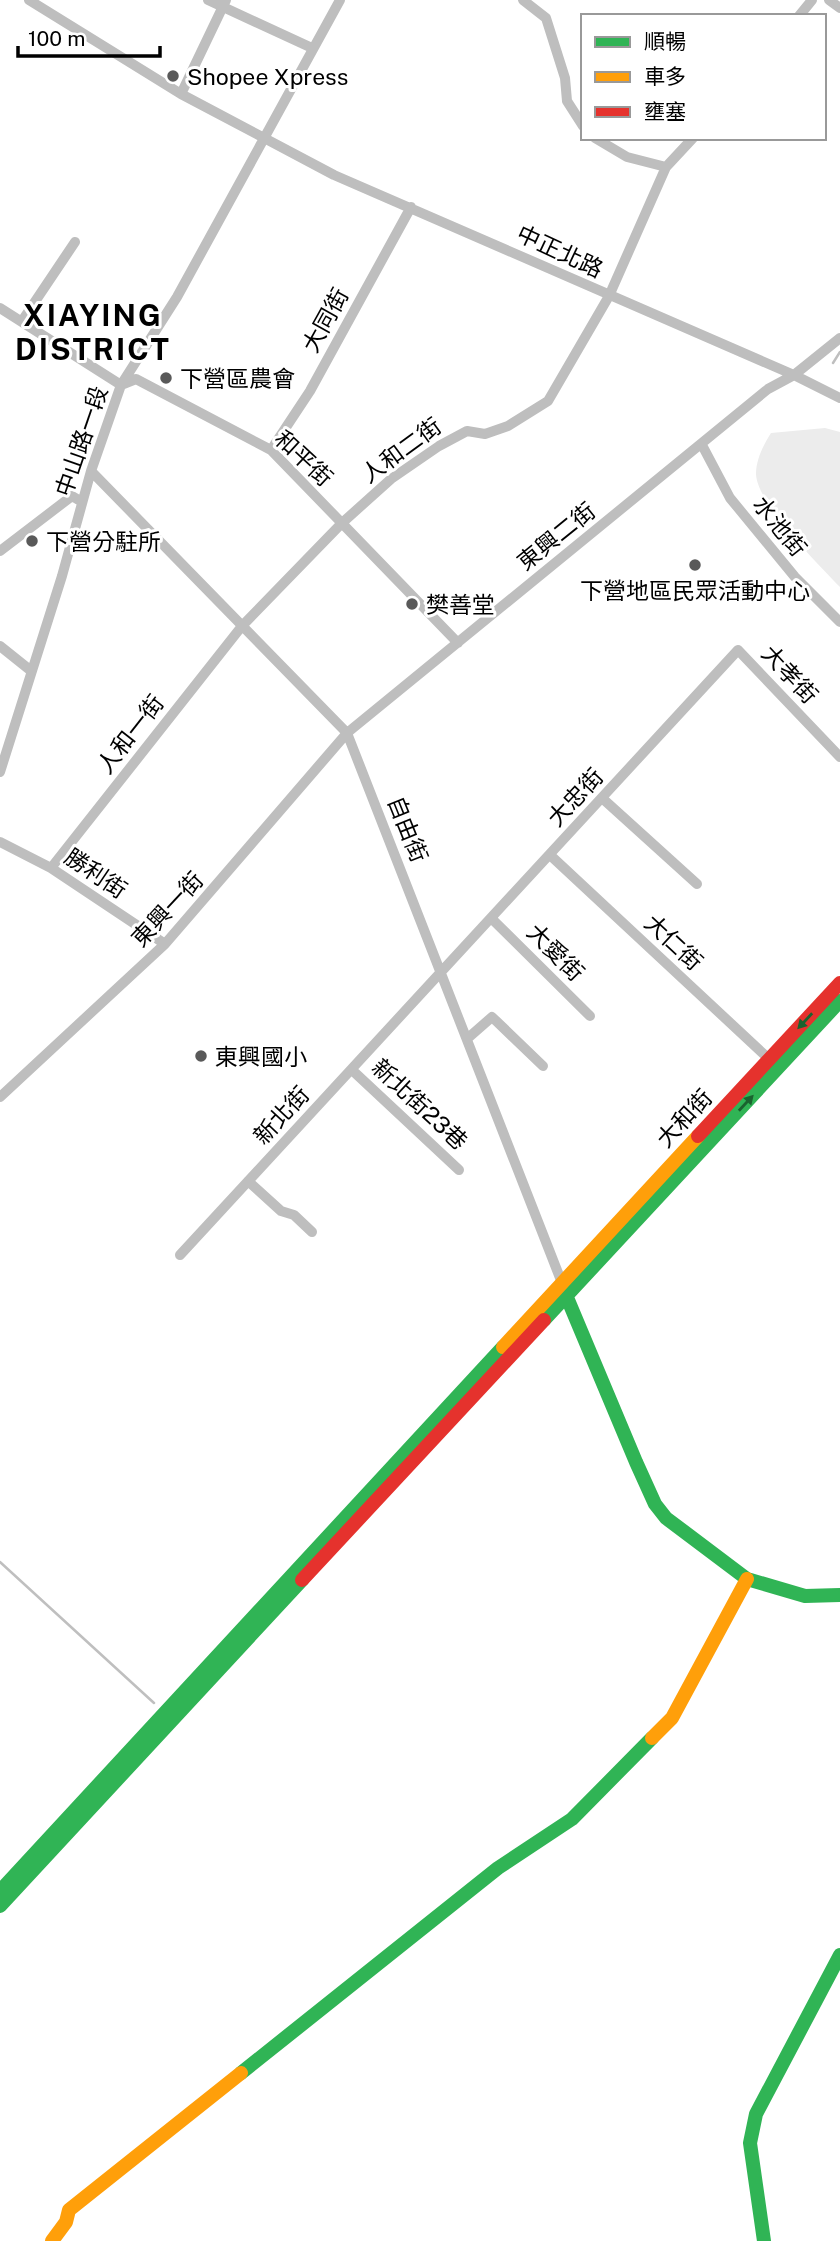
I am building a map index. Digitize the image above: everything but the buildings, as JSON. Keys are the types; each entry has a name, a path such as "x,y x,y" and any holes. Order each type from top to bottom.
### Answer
{"main road":[{"name":"大和街","path":"564,1290 840,983"},
{"name":"大和街","path":"564,1290 840,1001"},
{"path":"564,1290 655,1504 666,1518 747,1579 805,1596 840,1595"},
{"path":"0,1891 564,1290"},
{"path":"0,1906 89,1814 564,1290"},
{"path":"52,2241 66,2222 69,2210 76,2204 498,1868 572,1819 599,1794 672,1718 747,1579"},
{"path":"764,2241 750,2143 756,2114 840,1955"}],"street":[{"name":"中正北路","path":"29,0 181,94 363,189 411,207 794,375 840,398"},
{"path":"208,0 224,4 312,48"},
{"name":"中山路一段","path":"0,772 30,670 62,576 91,471 121,385 177,297 340,0"},
{"path":"523,0 546,18 565,79 567,101 581,122"},
{"path":"801,14 812,0"},
{"path":"829,0 840,8"},
{"path":"181,94 224,4"},
{"path":"598,140 627,157 666,167"},
{"name":"人和二街","path":"242,626 342,523 391,480 467,430 485,434 508,426 548,401 609,296 666,167 691,140"},
{"name":"大同街","path":"271,450 310,391 411,207"},
{"path":"22,321 75,242"},
{"path":"0,308 121,385"},
{"name":"東興二街","path":"347,733 702,445 768,388 794,375 840,338"},
{"name":"和平街","path":"121,385 136,379 271,450 458,643"},
{"name":"水池街","path":"702,445 730,498 795,577 840,622"},
{"name":"自由街","path":"91,471 347,733 443,973 564,1290"},
{"path":"0,551 72,496 82,502"},
{"name":"人和一街","path":"51,868 242,626"},
{"path":"0,646 30,670"},
{"name":"大孝街","path":"738,650 840,757"},
{"name":"大忠街","path":"443,973 738,650"},
{"name":"東興一街","path":"0,1097 165,944 347,733"},
{"path":"602,798 696,884"},
{"name":"勝利街","path":"0,842 51,868 165,944"},
{"name":"大仁街","path":"550,855 769,1059"},
{"name":"大愛街","path":"492,919 590,1016"},
{"name":"新北街","path":"180,1255 443,973"},
{"path":"468,1038 492,1017 543,1066"},
{"name":"新北街23巷","path":"352,1070 459,1170"},
{"path":"248,1181 281,1211 294,1215 312,1232"}],"shaded area":[{"path":"825,428 840,432 840,587 777,517 759,487 756,474 759,457 771,433"}],"waterway":[{"path":"833,363 840,352"},
{"path":"0,1562 154,1703"}],"traffic: fast":[{"path":"544,1320 840,1001"},
{"path":"563,1288 636,1462 655,1504 666,1518 747,1579 805,1596 840,1595"},
{"path":"0,1891 503,1347"},
{"path":"0,1906 302,1580"},
{"path":"241,2073 498,1868 572,1819 652,1738"},
{"path":"764,2241 750,2143 756,2114 840,1955"}],"traffic: slow":[{"path":"503,1347 698,1136"},
{"path":"652,1738 672,1718 747,1579"},
{"path":"52,2241 66,2222 69,2210 241,2073"}],"traffic: jam":[{"path":"698,1136 840,983"},
{"path":"302,1580 544,1320"}],"place":[{"name":"Shopee Xpress","path":"173,76"},
{"name":"下營區農會","path":"166,378"},
{"name":"下營分駐所","path":"32,541"},
{"name":"下營地區民眾活動中心","path":"695,565"},
{"name":"樊善堂","path":"412,604"},
{"name":"東興國小","path":"201,1056"}],"district":[{"name":"XIAYING DISTRICT","path":"93,332"}]}
